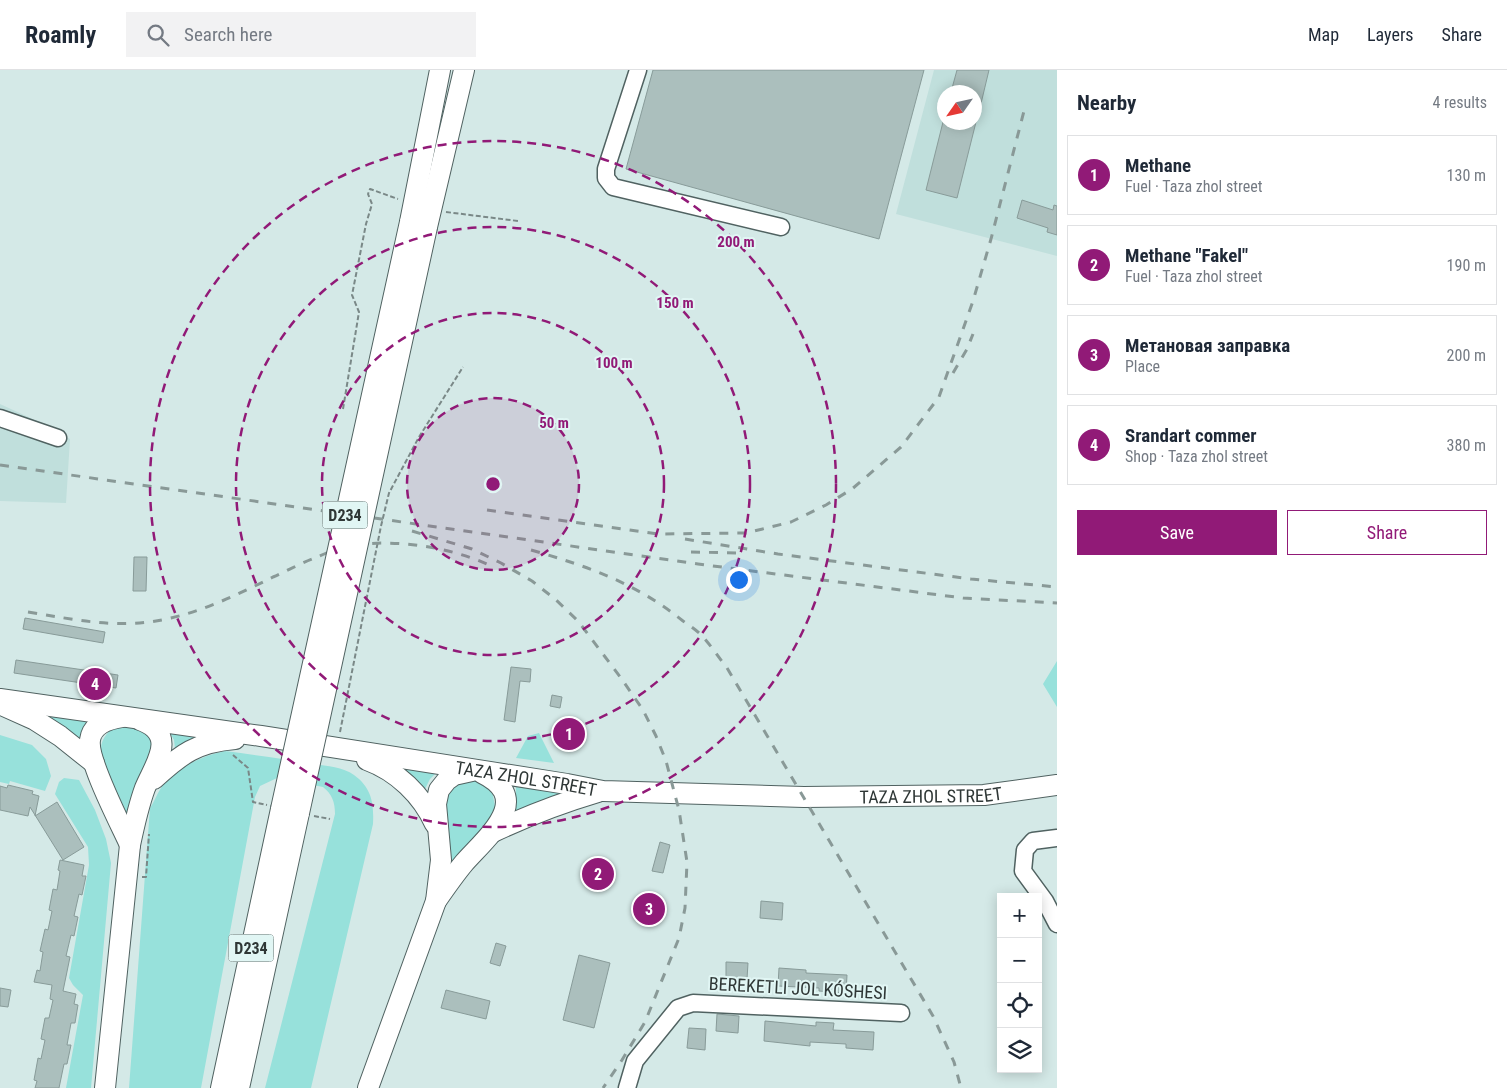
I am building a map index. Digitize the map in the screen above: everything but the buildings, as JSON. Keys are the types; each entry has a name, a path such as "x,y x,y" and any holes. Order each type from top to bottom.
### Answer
{"main road":[{"name":"D234","path":"419,224 440,70"},
{"name":"D234","path":"220,1088 290,811 419,224 464,70"},
{"name":"TAZA ZHOL STREET","path":"0,699 261,736 341,742 476,771 603,791 804,797 900,796 984,794 1057,785"},
{"path":"0,705 34,720 60,736 94,763"},
{"path":"104,1088 130,845 138,809 145,788 160,756 162,745 159,735 153,727 146,722 129,717 109,720 100,725 93,732 90,741 94,763 130,845"},
{"path":"145,788 173,761 192,749 209,742 261,736"},
{"path":"341,742 399,777 429,811 439,833"},
{"path":"368,1088 436,901 441,860 436,804 440,790 447,780 454,775 476,771 494,779 502,787 506,802 503,816 493,832 462,865 436,901"},
{"path":"493,832 552,806 603,791"},
{"name":"D234","path":"239,1088 290,811"}],"street":[{"path":"638,70 606,169 606,178 612,187 781,227"},
{"path":"0,418 58,438"},
{"path":"1057,838 1034,841 1025,850 1023,871 1045,901 1057,924"},
{"name":"BEREKETLI JOL KÓSHESI","path":"627,1088 635,1061 678,1008 693,1003 901,1013"}],"path":[{"path":"343,409 360,312 352,295 366,224 372,204 368,194 370,189 404,201"},
{"path":"443,211 518,221"},
{"path":"341,742 381,526 389,493 419,437 463,367"},
{"path":"227,754 233,755 248,768 252,802 330,819"},
{"path":"146,877 150,828"}],"shaded area":[{"path":"934,70 1057,70 1057,256 896,214"},
{"path":"0,404 70,439 66,503 0,501"},
{"path":"1057,661 1057,707 1043,684"},
{"path":"40,714 92,721 81,745"},
{"path":"117,723 142,728 152,741 152,757 127,814 108,771 101,749 104,738"},
{"path":"170,733 200,738 175,749 174,740"},
{"path":"539,733 554,763 516,758 528,736"},
{"path":"0,735 32,745 46,759 51,776 45,791 10,781 9,784 0,782"},
{"path":"225,751 329,766 350,772 365,785 371,797 373,824 311,1088 265,1088 335,810 331,795 323,787 277,778 260,786 255,797 201,1088 129,1088 150,808 161,788 174,774 199,759"},
{"path":"400,768 436,773 430,779 425,789"},
{"path":"64,778 79,780 95,810 106,839 111,863 91,1088 66,1088 83,995 69,978 89,865 88,847 55,794 59,782"},
{"path":"467,778 481,780 492,791 495,806 489,821 450,865 445,799 453,786"},
{"path":"516,787 571,793 516,812"}],"railway":[{"path":"487,510 658,534 746,533 791,522 826,505 852,489 901,447 939,397 973,301 1025,107"},
{"path":"953,373 967,349 973,334"},
{"path":"0,465 698,564 963,598 1057,603"},
{"path":"412,531 472,549 532,581 555,599 578,621 643,710 666,761 679,810 687,862 685,908 679,938 645,1022 603,1088"},
{"path":"685,539 778,554 971,579 1057,587"},
{"path":"28,612 82,621 152,622 197,610 223,600 328,553 346,547 367,544 403,544 439,549 457,553 489,565"},
{"path":"531,550 572,562 629,586 665,608 697,631 707,641 727,668 933,1016 954,1062 961,1088"},
{"path":"691,552 739,553"}],"place":[{"name":"Srandart commer","path":"95,684"},
{"name":"Methane","path":"569,734"},
{"name":"Methane \"Fakel\"","path":"598,874"},
{"name":"Метановая заправка","path":"649,909"}]}
